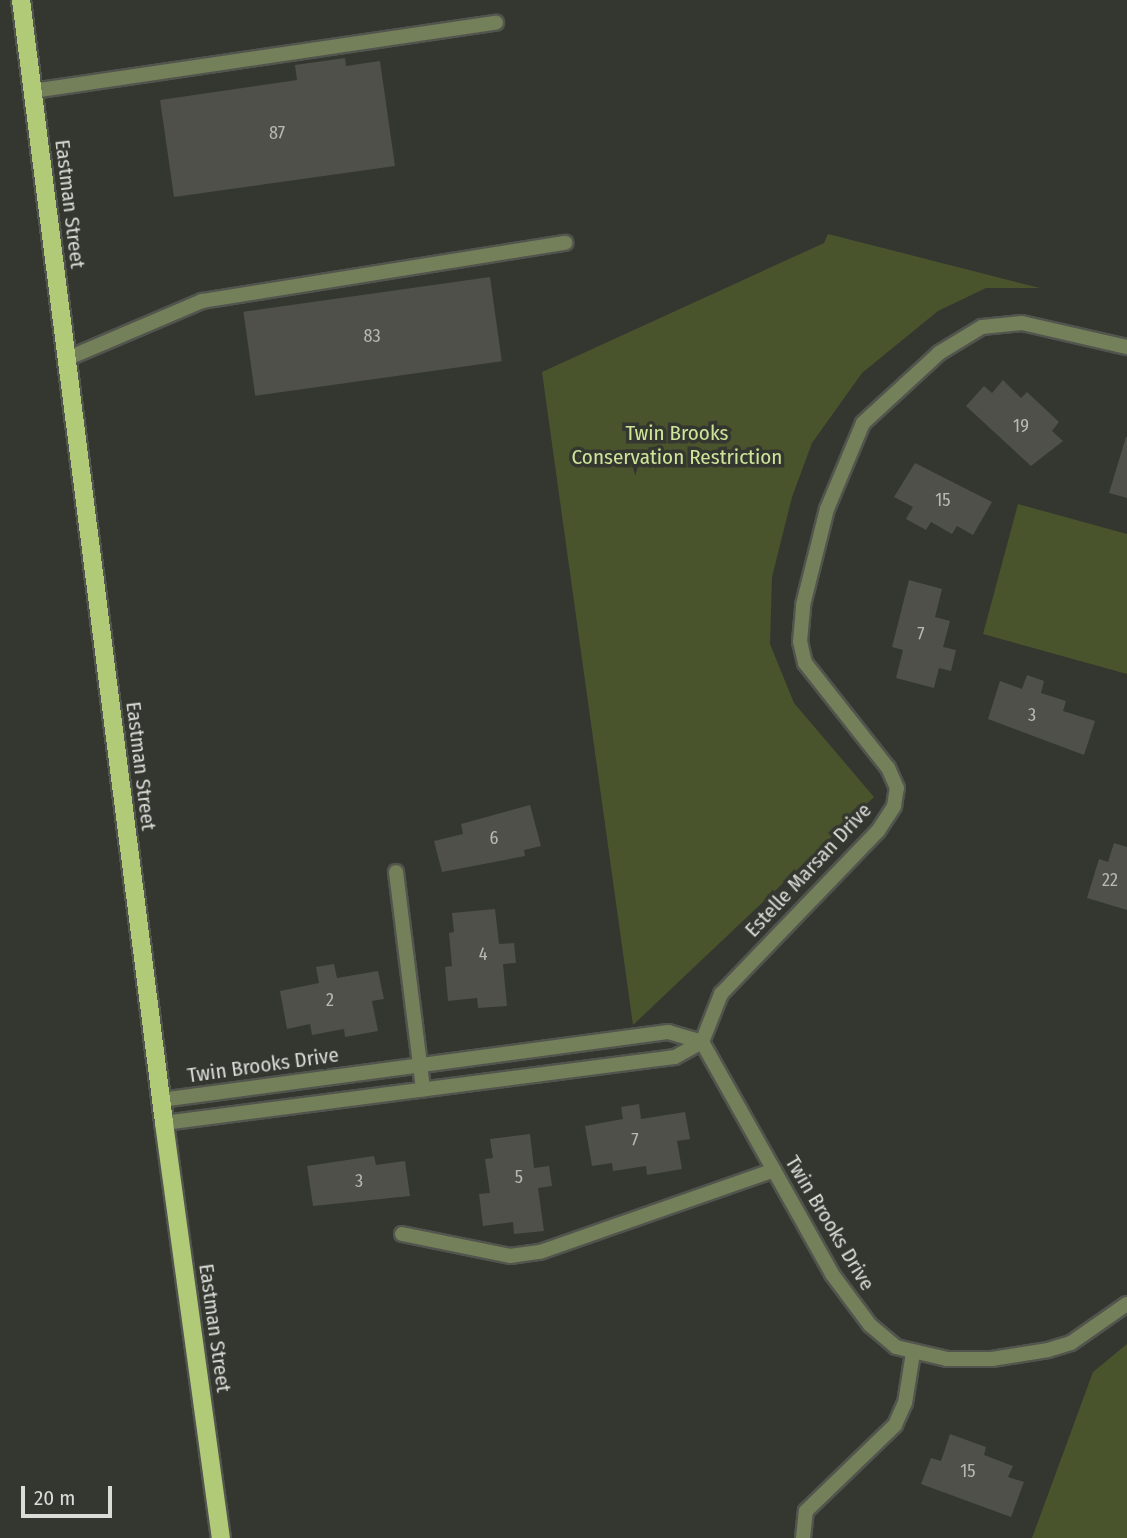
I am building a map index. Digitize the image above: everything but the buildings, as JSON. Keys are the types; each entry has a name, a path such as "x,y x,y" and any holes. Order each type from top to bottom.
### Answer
{"main road":[{"name":"Eastman Street","path":"21,0 164,1124 221,1538"}],"street":[{"path":"33,92 496,23"},
{"path":"66,359 202,302 565,243"},
{"name":"Estelle Marsan Drive","path":"702,1042 721,994 878,831 894,806 897,788 888,768 810,669 800,642 803,604 827,509 863,423 939,353 982,327 1022,323 1127,347"},
{"path":"396,872 423,1089"},
{"name":"Twin Brooks Drive","path":"161,1100 668,1032 702,1042 832,1274 870,1325 896,1347 947,1359 992,1359 1048,1350 1071,1343 1127,1304"},
{"path":"164,1124 674,1057 702,1042"},
{"path":"402,1234 510,1256 540,1252 774,1170"},
{"path":"803,1538 806,1511 895,1425 905,1403 913,1353"}],"green space":[{"name":"Twin Brooks Conservation Restriction","path":"828,234 1040,288 986,288 938,311 862,373 812,443 792,497 772,577 770,644 794,703 874,797 633,1025 542,372 824,243"},
{"path":"1018,504 1127,534 1127,674 983,634"},
{"path":"1127,1344 1127,1538 1032,1538 1093,1372"}]}
